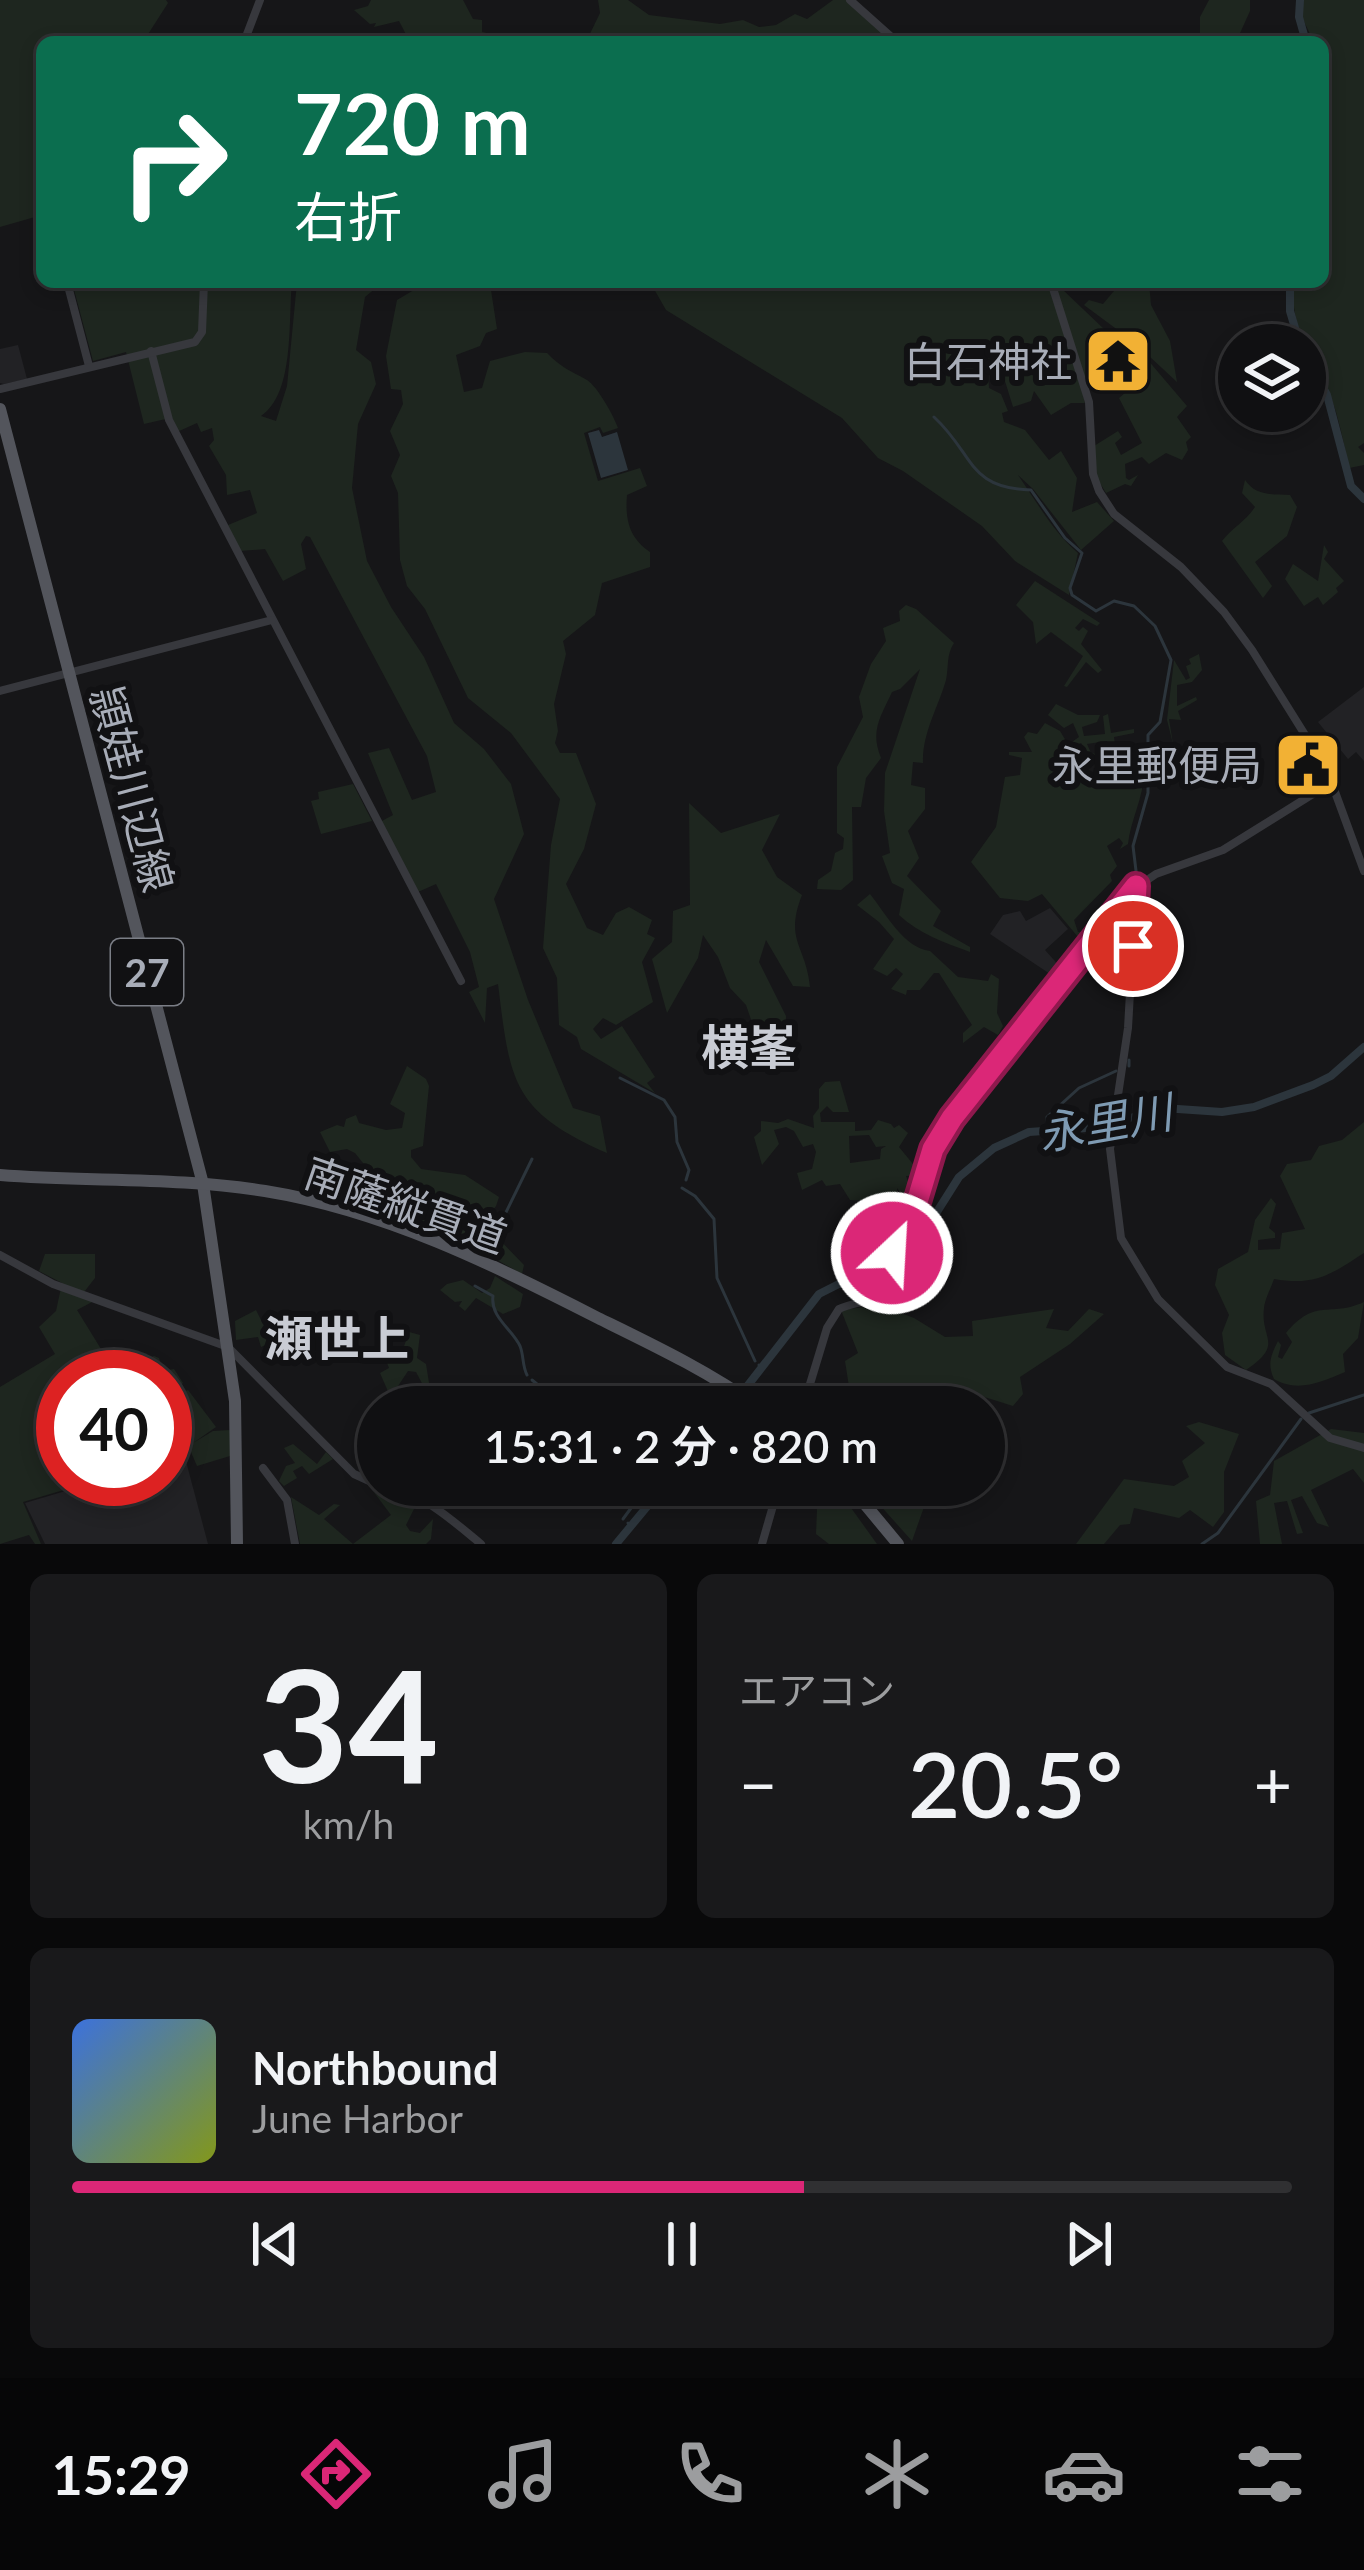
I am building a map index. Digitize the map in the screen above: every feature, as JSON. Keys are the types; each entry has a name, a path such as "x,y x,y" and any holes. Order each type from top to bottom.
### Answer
{"main road":[{"name":"頴娃川辺線","path":"0,409 203,1184 236,1401 237,1544"},
{"name":"南薩縦貫道","path":"0,1175 203,1184 298,1198 411,1232 546,1291 727,1386"},
{"path":"866,1506 898,1544"}],"street":[{"path":"246,36 260,0"},
{"path":"850,0 890,36"},
{"path":"69,288 89,366"},
{"path":"0,389 199,340 203,288"},
{"path":"1053,288 1089,402 1093,474 1107,506 1171,556 1224,613 1313,745 1332,782 1364,871"},
{"path":"151,351 169,420 461,981"},
{"path":"0,691 272,620"},
{"path":"810,1386 834,1315 844,1306 895,1290 901,1278 890,1232 917,1202 939,1137 1136,886 1223,850 1332,782"},
{"path":"1136,886 1128,1028 1110,1159 1119,1232 1158,1299 1227,1367 1270,1384 1334,1440 1364,1448"},
{"path":"0,1256 53,1284 228,1347 357,1475"},
{"path":"263,1468 284,1493 296,1544"},
{"path":"432,1506 481,1544"},
{"path":"762,1544 773,1506"}],"shaded area":[{"path":"0,0 166,0 147,36 36,36 36,217 0,227"},
{"path":"371,0 463,0 473,19 482,20 482,32 491,36 407,36 399,21 374,27 376,23 370,24 354,10 368,6"},
{"path":"598,0 628,0 649,15 720,24 743,20 759,27 776,25 795,14 807,19 833,0 846,0 885,36 589,36 600,13"},
{"path":"1209,0 1250,0 1239,36 1200,36 1200,17"},
{"path":"1302,0 1364,0 1364,443 1358,447 1364,453 1364,465 1349,468 1326,389 1326,324 1298,324 1293,298 1294,288 1329,288 1329,36 1309,36 1300,13"},
{"path":"74,288 292,288 285,374 272,405 261,416 276,421 287,386 296,288 376,288 365,297 356,350 371,362 376,384 358,424 352,488 367,561 424,657 454,723 484,749 511,784 524,834 494,899 528,1000 573,1108 600,1116 607,1153 552,1123 521,1090 507,1046 498,984 487,988 485,1023 469,992 479,987 470,952 436,884 418,892 380,822 393,815 368,753 389,748 412,800 436,792 427,756 310,537 301,544 306,569 283,581 265,549 240,551 228,525 257,513 250,490 227,495 226,475 209,446 214,440 212,428 201,432 197,423 177,432 170,418 144,424 126,352 93,361"},
{"path":"417,288 492,288 497,329 486,333 480,346 456,355 464,392 482,388 490,361 525,352 547,353 591,383 618,428 603,433 600,427 584,433 598,481 640,468 647,486 627,495 627,512 633,534 650,552 650,567 602,583 595,615 563,641 566,654 554,704 555,743 560,753 576,753 596,804 584,849 566,884 587,928 603,935 616,913 629,907 652,920 647,934 655,938 642,962 653,1002 616,1025 603,1018 593,1029 601,1039 622,1026 655,1077 647,1083 655,1093 581,1049 577,1037 559,1025 557,978 543,948 551,845 560,799 511,733 468,698 425,609 407,586 400,560 398,493 391,476 400,455 390,431 403,404 401,390 391,389 386,356 397,300"},
{"path":"653,288 1050,288 1052,294 1062,289 1105,330 1141,352 1187,406 1177,417 1191,437 1186,442 1188,450 1182,460 1166,453 1149,464 1142,457 1125,464 1126,478 1138,475 1131,486 1106,493 1097,478 1094,446 1118,431 1122,437 1115,443 1121,455 1142,443 1119,398 1125,393 1122,386 1113,389 1106,375 1081,385 1085,403 1071,403 1051,415 1034,391 1031,401 1013,407 1000,365 995,363 988,372 989,388 1001,394 1008,411 1002,413 1004,422 1025,430 1049,460 1061,451 1077,478 1072,512 1097,502 1114,521 1081,550 1018,475 1078,553 1069,595 1015,561 982,526 878,458 842,418 666,310"},
{"path":"1112,288 1150,288 1151,305 1170,341 1177,382 1084,305 1089,300 1103,304"},
{"path":"18,345 27,379 0,383 0,349"},
{"path":"599,430 602,437 617,432 628,470 601,478 588,433"},
{"path":"1245,480 1259,492 1290,495 1297,507 1287,536 1255,562 1272,586 1263,598 1222,541 1255,507 1242,493"},
{"path":"1324,545 1328,552 1324,559 1344,581 1323,605 1318,597 1304,606 1285,579 1293,564 1318,581"},
{"path":"1035,581 1100,623 1097,626 1083,619 1075,628 1088,631 1081,644 1102,670 1098,673 1086,662 1064,686 1083,656 1051,632 1036,644 1033,622 1016,605"},
{"path":"906,605 954,643 923,763 913,762 911,785 925,788 925,809 908,831 919,858 907,876 941,911 933,926 970,947 970,952 941,941 899,915 904,889 892,883 882,856 890,853 885,773 920,669 892,692 878,725 881,758 866,778 861,807 852,807 853,880 841,890 817,889 818,880 831,871 835,853 843,849 844,838 837,833 837,767 863,717 859,697 886,641 883,628 900,621 899,611"},
{"path":"1199,654 1202,670 1192,682 1177,685 1177,706 1197,700 1178,711 1181,720 1169,719 1173,744 1167,720 1174,660 1186,680 1190,678 1189,659"},
{"path":"1364,687 1364,761 1356,752 1348,759 1318,722"},
{"path":"1056,704 1078,715 1100,715 1097,722 1082,727 1084,736 1105,734 1103,716 1108,714 1111,733 1134,729 1134,733 1114,737 1116,752 1110,753 1107,741 1087,744 1091,753 1104,755 1092,757 1081,743 1074,746 1072,742 1079,737 1073,723 1064,728 1048,715"},
{"path":"1045,723 1060,731 1075,756 1085,762 1089,778 1095,778 1097,761 1103,767 1140,755 1143,766 1128,844 1120,849 1119,838 1107,846 1117,866 1110,875 1112,881 1074,920 1078,932 1083,932 1078,937 1042,894 1028,901 1000,898 971,862 996,827 1005,777 1020,775 1022,758 1009,752 1032,752 1024,737 1028,732 1037,734"},
{"path":"353,784 372,821 321,834 311,801 319,799 318,792"},
{"path":"689,803 721,833 780,814 762,850 777,877 802,895 795,923 810,987 793,986 766,940 759,962 786,1016 785,1047 760,1046 746,1005 730,988 703,935 698,958 667,1013 652,959 672,942 673,911 690,905"},
{"path":"870,894 904,937 930,951 958,977 988,981 991,974 999,979 997,1013 1003,1026 998,1035 984,1027 963,1043 963,1033 972,1025 939,973 920,990 907,990 906,995 891,989 903,974 896,968 887,976 873,969 894,939 857,905"},
{"path":"1050,908 1068,929 1045,950 1062,969 1056,978 990,934 1003,915 1020,911 1026,921"},
{"path":"407,1066 429,1086 423,1146 411,1150 411,1157 421,1169 465,1175 499,1197 470,1240 453,1240 419,1225 417,1217 404,1214 355,1153 347,1149 330,1152 320,1132 344,1127 346,1119 356,1115 359,1123 386,1130 402,1128 405,1113 390,1104"},
{"path":"840,1081 849,1112 833,1112 827,1106 820,1113 821,1122 855,1122 855,1131 871,1130 878,1120 894,1128 899,1125 908,1133 899,1147 922,1175 906,1176 911,1189 904,1197 897,1188 904,1208 894,1221 889,1222 870,1201 850,1200 840,1184 826,1186 822,1180 802,1190 797,1173 812,1169 816,1152 813,1144 803,1147 786,1127 774,1130 779,1144 762,1165 754,1137 761,1131 761,1121 788,1119 814,1128 819,1089 825,1082","holes":["869,1135 876,1147 886,1146 880,1159 850,1163 849,1136"]},
{"path":"1364,1122 1364,1253 1322,1277 1274,1279 1264,1308 1268,1347 1246,1370 1225,1355 1222,1333 1229,1315 1215,1285 1218,1269 1248,1252 1255,1220 1271,1198 1276,1204 1269,1228 1275,1238 1258,1240 1258,1250 1280,1249 1282,1233 1305,1229 1280,1176 1287,1164 1311,1160 1319,1146 1342,1140"},
{"path":"498,1215 502,1221 497,1237 524,1265 522,1274 483,1252 488,1229"},
{"path":"45,1254 95,1254 95,1278 84,1292 94,1301 77,1310 102,1350 53,1350 39,1327 56,1311 62,1283 39,1271"},
{"path":"495,1276 523,1294 520,1307 503,1314 476,1298 465,1311 459,1306 462,1301 455,1302 440,1290 463,1280 482,1293"},
{"path":"1364,1302 1358,1338 1343,1354 1345,1372 1301,1386 1274,1379 1273,1351 1278,1341 1282,1359 1292,1342 1286,1333 1297,1322 1315,1312"},
{"path":"880,1305 945,1337 973,1336 972,1321 1054,1309 1046,1328 1068,1331 1089,1309 1104,1314 1070,1344 1020,1377 1023,1394 1013,1406 1005,1403 1005,1386 849,1386 845,1361 858,1353 841,1310"},
{"path":"256,1310 272,1342 261,1347 258,1337 236,1340 235,1321"},
{"path":"409,1332 420,1335 417,1358 426,1364 430,1386 423,1386 416,1372 408,1371 398,1386 386,1386 380,1373 389,1368 386,1360 402,1352"},
{"path":"36,1365 36,1498 23,1502 41,1544 29,1535 0,1544 0,1387"},
{"path":"192,1395 216,1427 193,1443 213,1431 230,1430 230,1456 197,1466 192,1454"},
{"path":"1199,1422 1239,1434 1224,1472 1224,1512 1213,1527 1190,1510 1179,1518 1134,1508 1130,1524 1120,1525 1104,1544 1076,1544 1124,1479 1174,1486 1189,1477 1182,1461 1205,1443 1186,1426"},
{"path":"1331,1429 1364,1433 1364,1483 1353,1469 1311,1490 1329,1527 1317,1523 1302,1496 1291,1500 1303,1533 1297,1534 1287,1501 1274,1503 1282,1544 1260,1544 1256,1501 1270,1495 1274,1461"},
{"path":"293,1444 317,1464 326,1452 333,1459 309,1474 302,1466 293,1471 297,1478 284,1486 279,1481 286,1466 295,1463 284,1448"},
{"path":"192,1484 208,1544 45,1544 25,1503 192,1506"},
{"path":"291,1497 319,1515 340,1505 324,1519 353,1544 300,1544"},
{"path":"384,1506 416,1506 406,1525 420,1533 433,1519 426,1544 353,1544 391,1515"},
{"path":"817,1506 850,1506 877,1544 829,1544 816,1534"},
{"path":"881,1506 924,1507 912,1541"}],"waterway":[{"path":"1300,0 1304,36"},
{"path":"1290,288 1294,324"},
{"path":"1326,393 1351,486 1364,499"},
{"path":"934,417 983,476 1010,488 1031,490 1065,538 1082,553 1072,595 1096,611 1114,601 1134,606 1155,626 1171,660 1160,722 1148,735 1148,793 1133,846 1137,879"},
{"name":"永里川","path":"747,1386 819,1294 916,1245 959,1177 994,1148 1029,1132 1101,1127 1163,1108 1222,1112 1254,1107 1331,1076 1364,1047"},
{"path":"1129,1060 1129,1066"},
{"path":"1048,1130 1047,1117 1079,1088 1116,1071"},
{"path":"620,1078 664,1100 675,1117 677,1142 689,1170 686,1180"},
{"path":"491,1243 532,1159"},
{"path":"682,1188 714,1219 717,1278 755,1361"},
{"path":"475,1286 493,1296 498,1317 520,1346 527,1375"},
{"name":"永里川","path":"759,1365 764,1368"},
{"path":"532,1380 539,1386"},
{"path":"1309,1413 1364,1395"},
{"path":"1202,1544 1218,1533 1301,1419"},
{"path":"623,1519 633,1506"},
{"name":"永里川","path":"616,1544 648,1506"},
{"name":"永里川","path":"628,1523 631,1526"}],"place":[{"name":"白石神社","path":"1118,361"},
{"name":"永里郵便局","path":"1308,765"}],"district":[{"name":"横峯","path":"749,1046"},
{"name":"瀬世上","path":"337,1337"}],"route":[{"path":"892,1253 890,1232 917,1202 939,1137 1136,886 1133,946"}]}
